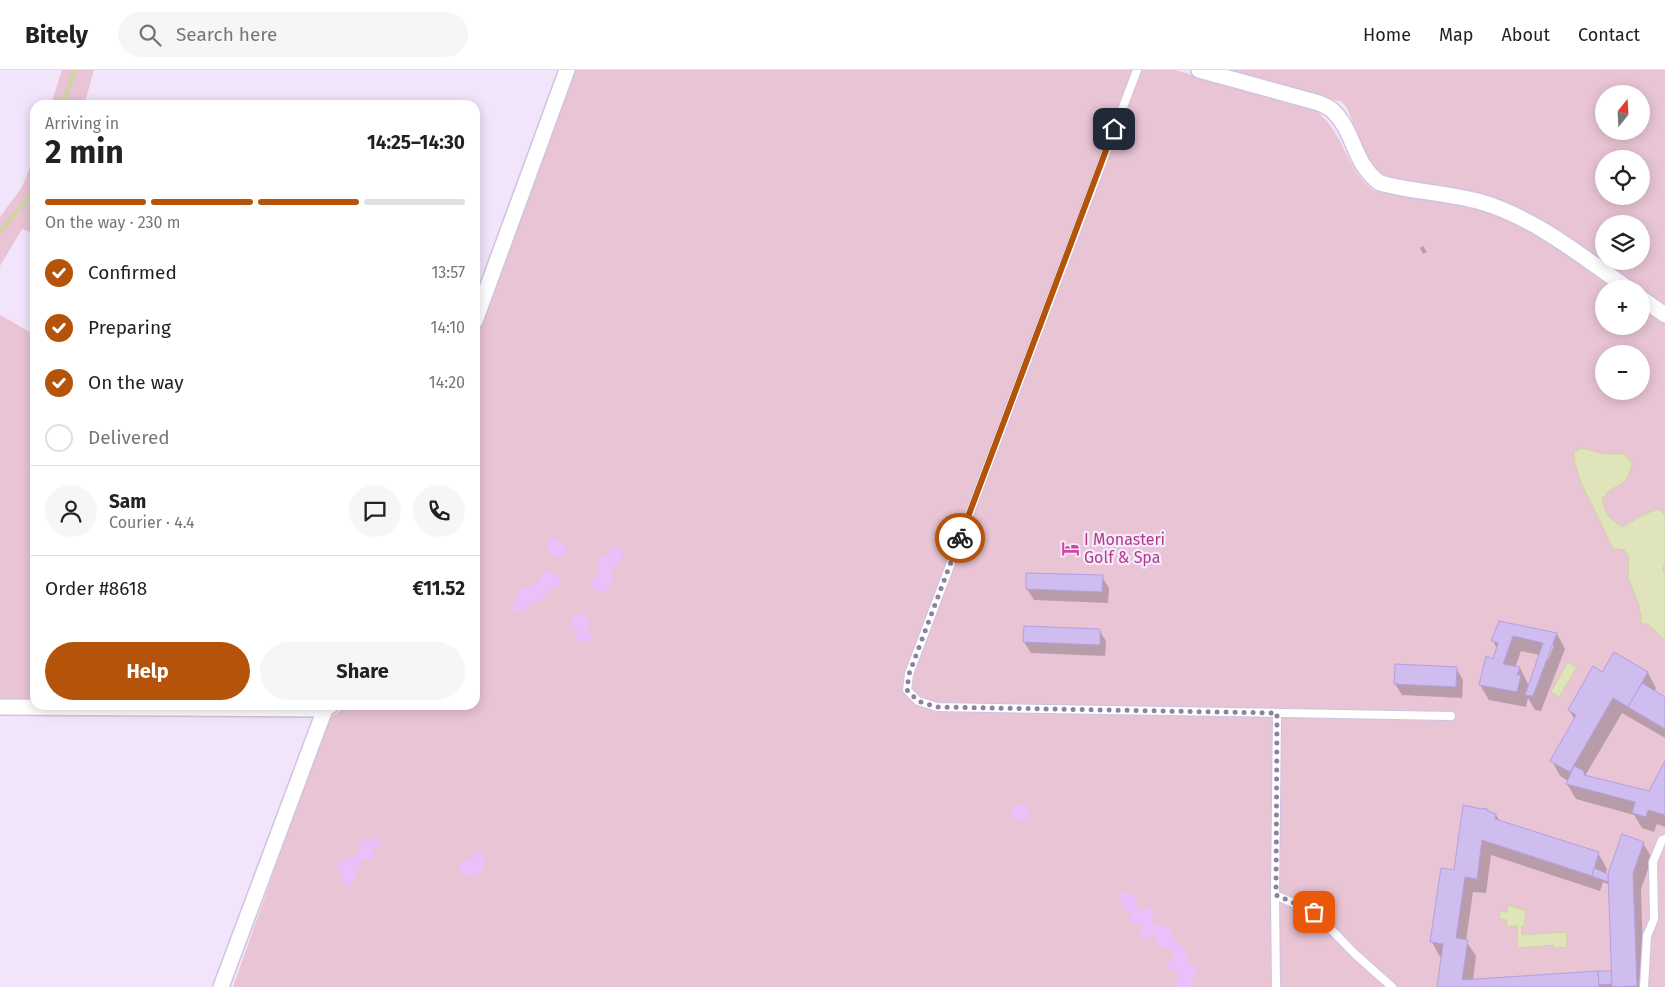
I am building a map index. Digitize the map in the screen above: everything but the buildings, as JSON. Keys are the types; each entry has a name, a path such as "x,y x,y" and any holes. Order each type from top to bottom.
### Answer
{"street":[{"path":"480,307 567,70"},
{"path":"1198,70 1319,102 1332,110 1344,125 1362,164 1370,176 1380,184 1480,202 1511,212 1536,225 1616,280"},
{"path":"1650,304 1665,315"},
{"path":"0,707 30,707"},
{"path":"221,987 327,710"}],"lane":[{"path":"1137,70 909,674 907,690 918,701 937,707 1451,716"},
{"path":"1276,987 1277,713"},
{"path":"1644,987 1647,936 1654,919 1653,862 1662,840 1665,839"},
{"path":"1276,895 1314,912 1354,954 1392,987"}],"shaded area":[{"path":"62,70 94,70 85,100 53,100"},
{"name":"I Monasteri Golf & Spa","path":"574,70 1175,70 1315,110 1333,129 1357,173 1375,191 1477,207 1500,214 1539,235 1605,280 1595,280 1595,335 1650,335 1650,312 1665,323 1665,987 233,987 328,719 340,710 480,710 480,326"},
{"path":"1227,70 1665,70 1665,308 1650,297 1650,280 1625,280 1611,270 1650,270 1650,215 1595,215 1595,258 1548,225 1383,177 1374,170 1369,162 1347,108 1342,102"},
{"path":"30,167 30,232 22,229 0,266 0,217 22,187"},
{"path":"0,315 30,332 30,702 0,702"},
{"path":"1581,448 1605,454 1624,454 1632,463 1627,478 1611,490 1602,500 1606,512 1614,522 1622,527 1647,513 1657,510 1661,510 1665,516 1665,561 1663,570 1665,574 1665,640 1648,624 1642,624 1639,605 1628,577 1629,558 1624,550 1613,548 1579,478 1574,452"},
{"path":"1568,662 1577,667 1559,697 1551,692"},
{"path":"1508,905 1526,911 1524,926 1521,926 1522,935 1566,932 1567,947 1554,948 1554,945 1518,948 1517,926 1506,926 1507,920 1500,919 1500,911 1507,912"}],"sand":[{"path":"552,539 561,542 566,548 567,550 563,557 556,558 549,553 546,545 548,540"},
{"path":"616,546 623,555 619,564 611,568 610,586 606,591 595,590 589,582 592,578 599,575 597,563 599,559 607,555"},
{"path":"544,573 554,573 560,578 560,585 549,590 542,600 531,603 525,612 513,610 512,607 521,588 533,586"},
{"path":"581,613 586,615 590,622 587,631 592,636 592,639 586,643 576,639 577,629 571,626 570,622 573,616"},
{"path":"1020,804 1027,806 1029,813 1027,820 1020,822 1013,820 1011,813 1013,806"},
{"path":"377,837 380,839 381,845 372,850 375,854 374,860 362,859 360,869 355,870 356,877 351,885 345,887 342,883 343,875 337,871 338,863 358,854 362,840 370,842 373,838"},
{"path":"478,852 483,854 486,859 483,868 477,874 469,876 460,873 461,861 464,859 471,860 473,855"},
{"path":"1120,893 1135,896 1139,909 1152,909 1152,922 1169,928 1175,941 1186,949 1187,964 1196,967 1198,970 1193,978 1192,987 1176,987 1178,974 1176,971 1169,970 1167,964 1173,956 1171,950 1164,946 1160,948 1156,936 1150,936 1144,940 1140,938 1139,933 1142,927 1129,921 1131,912 1121,907 1121,901 1118,899"}],"waterway":[{"path":"64,100 75,70"},
{"path":"0,232 30,195"}],"way so far":[{"path":"960,538 909,674 907,690 918,701 937,707 1277,713 1276,895 1314,912"}],"place":[{"name":"I Monasteri Golf & Spa","path":"1070,548"}],"route":[{"path":"960,538 1114,129"}]}
